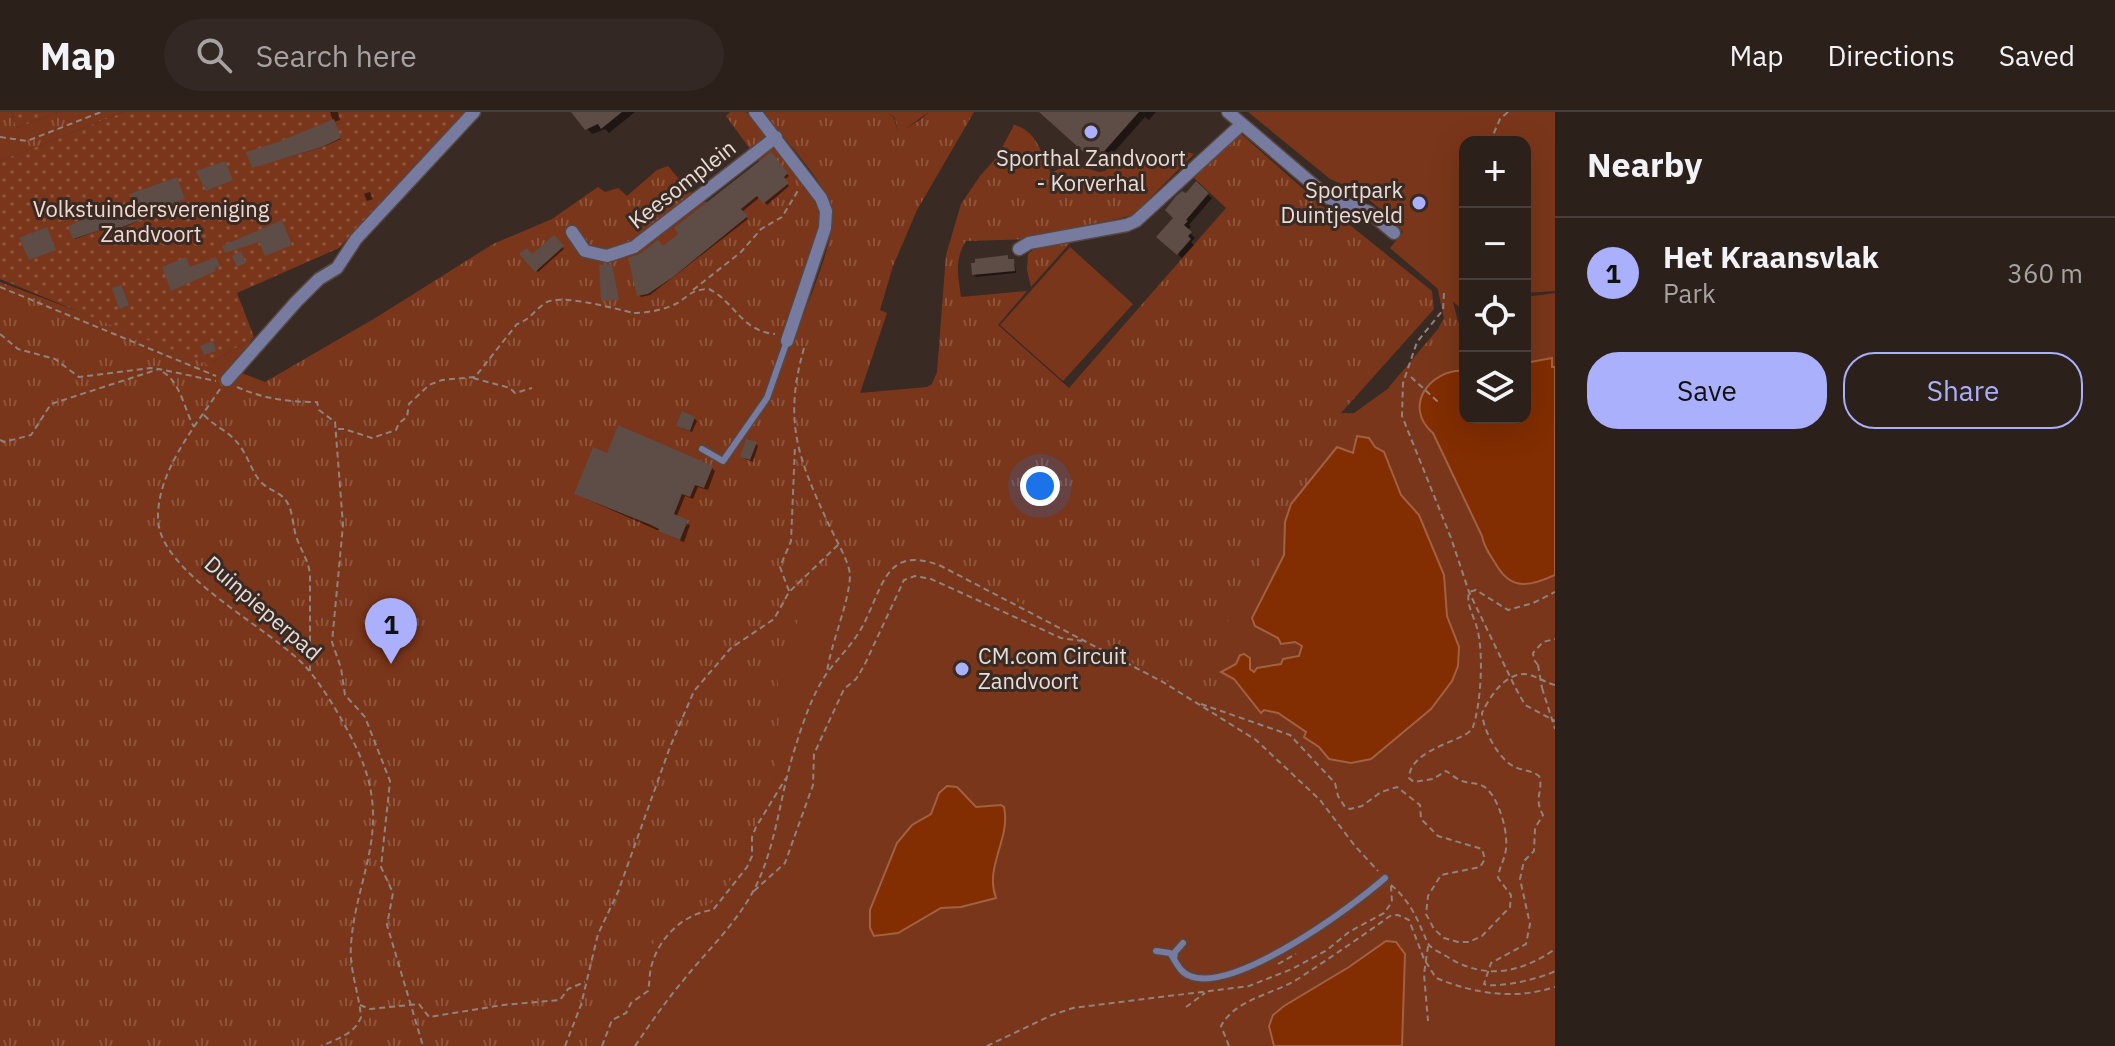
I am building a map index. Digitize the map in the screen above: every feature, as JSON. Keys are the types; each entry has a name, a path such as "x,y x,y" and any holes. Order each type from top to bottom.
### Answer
{"street":[{"path":"226,381 296,302 319,279 337,268 356,239 474,112"},
{"path":"755,112 821,198 826,220 784,338"},
{"path":"1228,112 1329,198 1369,212 1394,233"},
{"path":"1019,249 1029,243 1136,221 1242,124"},
{"name":"Keesomplein","path":"572,232 585,251 596,254 607,256 634,247 776,137"}],"lane":[{"path":"702,449 723,461 767,398 784,338"},
{"path":"1156,951 1166,952 1181,971 1197,978 1209,978 1247,966 1300,941 1385,878"},
{"path":"1174,959 1175,952 1183,943"}],"path":[{"path":"0,137 27,141 101,112"},
{"path":"1494,136 1500,119 1508,112"},
{"path":"473,378 517,324 527,320 533,311 549,301 564,300 634,313 646,313 679,303 716,269 741,252 761,229 782,217 801,184"},
{"path":"0,287 260,397 317,402 319,410 335,422 343,525 332,642 341,668 345,695 365,717 390,781 381,867 393,893 387,925 423,1046"},
{"path":"693,291 713,290 759,333 784,338"},
{"path":"1444,293 1443,310 1417,342 1403,383 1402,416 1469,592 1511,679 1525,705 1553,720"},
{"path":"0,334 18,349 55,359 79,377 150,368 226,381"},
{"path":"789,592 780,567 791,541 794,398 804,348"},
{"path":"159,369 176,383 194,427"},
{"path":"0,440 4,442 31,435 51,404 159,369"},
{"path":"1411,377 1436,403 1441,397"},
{"path":"337,429 372,438 396,430 407,417 409,404 429,385 442,380 473,378 510,388 515,393 532,388"},
{"name":"Duinpieperpad","path":"226,381 194,427 162,489 158,519 164,542 172,554 223,603 275,640 311,674 364,765 371,797 373,829 370,859 350,948 360,1005"},
{"path":"203,414 232,436 244,450 259,481 282,496 289,507 297,541 308,558 311,674"},
{"path":"635,1046 683,980 723,937 753,891 765,861 806,718 826,674 850,575 795,441"},
{"path":"565,1046 598,934 618,892 670,747 694,691 731,648 774,619 789,592 838,545"},
{"path":"826,674 854,641 887,575 899,563 912,558 941,566 1197,703 1272,752 1320,800 1355,846 1400,892 1428,945 1464,967 1486,972 1534,962 1555,949"},
{"path":"753,891 785,863 813,785 814,754 844,689 856,679 864,666 904,580 915,576 931,579 1061,638 1086,641"},
{"path":"1469,592 1476,590 1508,610 1533,603 1555,592"},
{"path":"1197,703 1290,735 1335,783 1345,807 1362,806 1381,792 1397,787 1420,805 1421,819 1438,836 1482,849 1485,859 1480,867 1441,875 1425,906 1429,922 1444,938 1458,942 1477,940 1510,907 1511,895 1498,878 1499,865 1506,853 1505,832 1493,797 1486,788 1462,781 1446,771 1433,779 1419,782 1410,780 1408,775 1418,759 1443,743 1467,735 1473,728 1480,704 1480,672 1478,630 1468,604 1469,592"},
{"path":"1555,639 1543,642 1533,653 1555,729"},
{"path":"1555,685 1527,674 1511,679 1489,697 1482,713 1482,721 1501,758 1516,768 1539,776 1537,801 1543,815 1535,828 1534,851 1524,861 1520,879 1530,924 1526,944 1491,963 1484,984 1519,982 1555,971"},
{"path":"602,1046 612,1020 626,1013 631,1003 648,991 652,964 666,936 674,927 697,913 713,910 747,867 752,856 752,837 756,827 787,777"},
{"path":"1229,1046 1221,1026 1225,1019 1264,994 1298,979 1390,916 1398,915 1409,920 1424,959 1436,978 1482,993 1513,996 1555,987"},
{"path":"1428,945 1424,959 1428,1021"},
{"path":"321,1046 348,1034 358,1025 360,1005 370,1009 419,1004 429,1017 560,1000 568,989 586,981"}],"green space":[{"path":"0,112 11,112 17,128 58,112 124,112 0,161"},
{"path":"11,112 58,112 17,128"},
{"name":"Volkstuindersvereniging Zandvoort","path":"124,112 465,112 339,248 237,293 254,337 208,365 0,279 0,161"},
{"path":"730,112 746,112 803,181 818,211 821,225 782,335 784,338 795,335 812,292 830,238 832,212 813,174 762,112 887,112 894,118 898,133 929,112 974,112 917,210 893,266 880,310 887,313 860,393 932,384 937,372 946,255 961,204 997,157 1014,125 1034,138 1051,173 1069,163 1099,172 1121,158 1183,151 1194,154 1133,215 1032,239 966,241 962,248 958,268 961,297 1027,291 998,325 1069,388 1226,208 1191,175 1239,132 1327,210 1432,291 1434,309 1341,413 1375,414 1400,403 1389,387 1438,329 1444,318 1437,286 1449,286 1459,322 1459,351 1442,376 1482,536 660,1046 0,1046 0,282 213,362 254,337 231,369 265,382 493,244 552,219 598,187 605,192 618,188 627,196 657,170 668,166 697,200 721,205 766,171 726,116"},
{"path":"887,112 929,112 898,134 895,118"},
{"name":"Sportpark Duintjesveld","path":"1248,112 1555,112 1555,291 1531,293 1531,136 1459,136 1459,307 1390,248 1403,232 1388,215 1358,191 1330,179"},
{"path":"1071,242 1031,287 1027,270 1028,254 1033,250"},
{"path":"1070,247 1133,304 1063,381 1000,325"},
{"name":"CM.com Circuit Zandvoort","path":"1555,293 1555,1046 588,1046 650,947 673,922 717,900 740,866 748,839 767,805 775,782 780,695 776,672 789,660 789,638 811,586 824,573 830,560 847,549 860,568 881,578 893,562 906,554 940,560 1207,703 1218,689 1220,671 1210,662 1228,648 1225,626 1343,421 1459,337 1459,424 1531,424 1531,296"}],"shaded area":[{"path":"1552,358 1552,367 1555,367 1555,575 1523,584 1509,580 1488,552 1433,433 1424,423 1420,401 1431,382 1459,371 1459,424 1531,424 1531,362"},
{"path":"1357,436 1369,438 1375,447 1384,452 1401,495 1419,515 1444,575 1447,616 1459,647 1458,666 1452,681 1431,709 1371,759 1351,763 1329,759 1319,747 1304,737 1306,732 1278,713 1264,710 1261,713 1234,679 1221,672 1236,664 1240,655 1244,654 1250,658 1250,669 1254,672 1257,668 1281,664 1283,659 1299,656 1302,646 1295,642 1281,644 1278,638 1255,626 1252,618 1284,555 1285,522 1291,504 1337,447 1353,453"},
{"path":"947,786 957,787 976,807 1004,807 1004,830 993,875 996,898 961,907 941,908 898,933 874,936 870,928 870,910 897,843 912,825 931,814 939,793"},
{"path":"1386,941 1396,942 1405,954 1402,1046 1274,1046 1269,1026 1273,1015"}],"building":[{"path":"571,112 622,112 601,129 598,124 585,130"},
{"name":"Sporthal Zandvoort - Korverhal","path":"1039,112 1139,112 1100,156 1092,149 1087,155"},
{"path":"334,119 341,138 322,147 252,168 246,152"},
{"path":"771,152 788,173 784,177 789,183 763,204 757,196 741,209 748,216 673,277 648,294 637,296 628,258 640,254 658,240 663,246 678,234 674,228"},
{"path":"225,161 233,180 206,191 196,171"},
{"path":"177,177 185,199 145,214 146,218 117,229 116,225 73,239 68,226 87,218 85,215 113,204 119,219 137,211 130,194"},
{"path":"1196,181 1209,193 1186,220 1184,225 1192,232 1188,236 1191,239 1177,255 1156,237 1173,218 1165,210 1176,196 1182,191 1186,193"},
{"path":"282,220 292,245 265,256 259,242 225,253 222,246"},
{"path":"47,227 56,250 29,260 19,238"},
{"path":"554,235 564,246 535,272 519,254 527,248 532,254"},
{"path":"241,251 246,263 237,267 232,256"},
{"path":"1008,255 1008,259 1014,259 1015,271 972,275 971,263 975,263 975,259"},
{"path":"186,257 190,267 216,257 220,266 215,268 216,271 171,291 162,267"},
{"path":"612,264 619,300 601,301 599,265"},
{"path":"121,285 129,305 119,309 112,288"},
{"path":"213,341 216,351 204,355 200,346"},
{"path":"682,411 695,417 690,431 676,426"},
{"path":"618,425 713,466 704,488 695,485 690,497 682,494 674,514 688,520 680,540 574,494 593,447 607,453"},
{"path":"746,439 757,442 750,460 740,457"}],"place":[{"name":"Sporthal Zandvoort - Korverhal","path":"1091,132"},
{"name":"Sportpark Duintjesveld","path":"1419,203"},
{"name":"Het Kraansvlak","path":"391,664"},
{"name":"CM.com Circuit Zandvoort","path":"962,669"}]}
